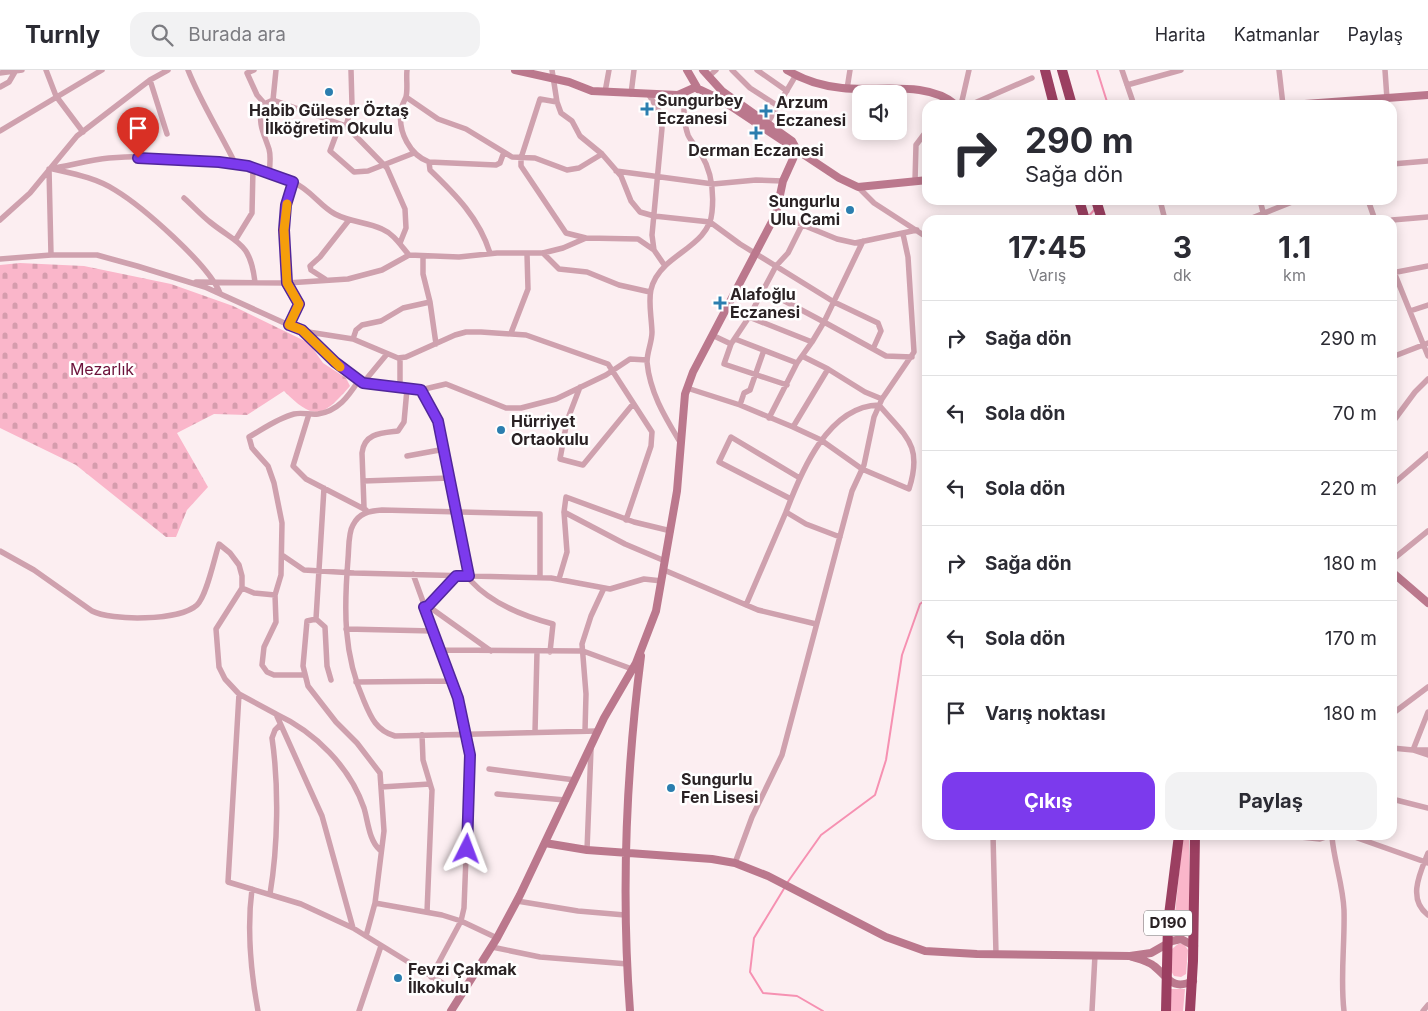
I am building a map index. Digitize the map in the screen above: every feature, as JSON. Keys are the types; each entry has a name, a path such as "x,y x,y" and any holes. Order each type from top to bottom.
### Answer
{"highway":[{"path":"1045,70 1053,100"},
{"path":"1062,70 1071,100"},
{"name":"D190","path":"1166,1011 1167,944 1178,840"},
{"name":"D190","path":"1190,1011 1194,946 1195,840"}],"street":[{"path":"0,86 9,82 17,70"},
{"path":"0,73 22,70"},
{"path":"46,70 56,96 83,132"},
{"path":"0,131 102,70"},
{"path":"0,220 30,193 49,168 83,132 150,80 168,70"},
{"path":"188,70 202,103 221,134 236,165"},
{"path":"254,70 247,73 257,95 264,103"},
{"path":"273,100 276,70"},
{"path":"350,70 352,105 330,151 354,172 368,171 414,152"},
{"path":"407,70 406,97 400,112 401,126 407,143 414,152 429,162 496,165 500,163 504,152"},
{"path":"515,70 555,79 592,92 649,95 684,93 706,87 707,76"},
{"path":"552,70 555,79 557,102 562,113 572,121 580,136 602,154 616,171 631,201 640,212 654,216 710,222 834,302 880,325 881,331 873,349"},
{"path":"605,92 609,70"},
{"path":"631,94 634,70"},
{"path":"707,76 716,70"},
{"path":"732,70 750,88 778,106"},
{"path":"757,70 787,91"},
{"path":"787,70 832,87 922,92 949,100"},
{"path":"848,89 850,70"},
{"path":"963,100 969,70"},
{"path":"1122,70 1132,100"},
{"path":"1127,85 1181,70"},
{"path":"1279,70 1283,100"},
{"path":"1385,70 1387,99"},
{"path":"690,72 699,88 720,99 789,147 798,150 839,178 858,187 874,203 922,234"},
{"path":"767,124 796,75"},
{"path":"707,76 767,124 792,141 798,150"},
{"path":"981,100 1032,78"},
{"path":"150,80 167,134"},
{"path":"680,442 651,387 647,360 652,333 648,309 650,292 665,266 707,231 712,214 713,184 702,155 688,135 684,116 684,93"},
{"path":"649,95 659,111 662,128 652,235 654,250"},
{"path":"1377,100 1428,95"},
{"path":"406,97 438,119 466,129 504,152 521,158 535,158 567,170 579,168 602,154"},
{"path":"557,102 540,99 521,158 523,170 566,233 586,238 638,238 654,250 665,266"},
{"path":"264,103 273,100 343,125 384,165 398,190 405,209 406,228 400,244"},
{"path":"264,103 260,120 261,132 269,150 270,174"},
{"path":"915,181 914,150 922,134"},
{"path":"451,1011 492,947 517,901 591,745 643,645 656,611 664,570 680,466 680,442 687,388 693,372 776,214 789,147"},
{"path":"784,178 798,150"},
{"path":"49,168 109,158 152,158 253,168 293,182 312,193 333,213 349,220 382,229 400,244 409,255"},
{"path":"1397,164 1428,161"},
{"path":"429,162 430,170 469,209 486,238 490,253"},
{"path":"49,168 51,255"},
{"path":"49,168 85,176 114,189 170,234 215,282 220,294"},
{"path":"236,239 252,214 253,168"},
{"path":"616,171 713,184 784,178"},
{"path":"858,187 922,180"},
{"path":"289,325 299,304 287,283 284,230 286,205 293,182"},
{"path":"184,198 211,223 236,239 250,256 255,282"},
{"path":"1270,215 1288,205"},
{"path":"776,214 803,223 837,239 855,243 917,230"},
{"path":"1397,220 1428,217"},
{"path":"325,279 311,270 310,266 320,257 349,220"},
{"path":"786,385 724,364 731,344 749,317 776,266 788,253 803,223"},
{"path":"735,863 752,817 782,755 852,491 862,469 874,417 880,402 912,357 915,346 908,257 903,234"},
{"path":"191,283 287,283 325,279 348,279 382,270 409,255 459,257 490,253 543,253 563,248 586,238"},
{"path":"769,418 797,363 824,322 863,242"},
{"path":"543,253 559,269 587,272 619,285 650,292"},
{"path":"511,333 528,289 527,254"},
{"path":"0,259 51,255 97,255 191,283 302,330 353,339 400,358 466,332 526,335 542,342 603,361 608,364 652,432 651,446 626,520"},
{"path":"422,256 424,285 430,302 436,344"},
{"path":"1397,270 1428,266"},
{"path":"1397,280 1426,344 1428,356"},
{"path":"764,290 889,357 912,357"},
{"path":"353,339 356,330 362,325 381,321 403,308 430,302"},
{"path":"1410,311 1428,304"},
{"path":"749,317 812,342"},
{"path":"302,330 335,362 361,382 407,390 421,390 446,384 506,408 521,408 556,399 611,371 630,359 647,360"},
{"path":"712,335 731,344"},
{"path":"735,338 797,363"},
{"path":"1397,355 1426,344"},
{"path":"740,405 744,394 750,390 764,350"},
{"path":"305,676 274,675 267,672 262,664 264,648 276,622 275,595 281,575 282,523 274,483 268,466 252,448 249,437 280,419 296,414 318,414 342,404 387,354"},
{"path":"687,388 740,405 793,427 821,440 862,469 909,489 914,463 913,447 880,402 828,369 802,356"},
{"path":"400,358 400,388"},
{"path":"793,427 828,369"},
{"path":"1397,416 1415,392 1428,379"},
{"path":"580,387 567,421 560,459 583,465 633,404"},
{"path":"366,510 363,481 364,444 373,435 398,430 404,422 407,390"},
{"path":"421,390 438,421 472,583 524,616 553,624 550,652"},
{"path":"746,605 786,512 798,477 821,440 833,426 859,409 880,402"},
{"path":"309,414 293,466 306,479 366,510 457,510 540,514 540,577"},
{"path":"791,498 719,462 731,437 798,477"},
{"path":"407,456 445,449"},
{"path":"1397,481 1428,454"},
{"path":"363,481 450,478"},
{"path":"316,619 324,488"},
{"path":"559,579 567,552 564,512 566,497 626,520 670,531"},
{"path":"366,510 356,519 351,528 347,573 346,629 348,653 356,682 371,718 381,729 395,736 598,731"},
{"path":"564,512 625,544 665,560"},
{"path":"786,512 806,524 840,537"},
{"path":"1397,556 1428,531"},
{"path":"0,551 34,570 101,616 155,616 185,613 200,600 219,544 230,553 239,565 242,576 242,588 219,622 215,633 219,667 225,680 239,694 304,731 344,770 356,789 372,839 380,850"},
{"path":"282,556 304,570 347,573 540,577 604,588 625,586 644,579 662,581"},
{"path":"664,570 746,605 781,617 816,624"},
{"path":"413,574 458,698 470,755 464,908 461,921 431,977"},
{"path":"426,606 456,576"},
{"path":"1397,576 1428,603"},
{"path":"242,588 259,595 275,595"},
{"path":"585,731 584,633 604,588"},
{"path":"426,606 491,652"},
{"path":"316,619 307,621 305,627 305,676 314,695 336,722 357,743 380,773 384,831 380,850 375,903 366,936"},
{"path":"316,619 325,627 327,666 331,680"},
{"path":"346,629 433,631"},
{"path":"630,1011 625,915 625,853 643,645"},
{"path":"440,650 491,652 583,651 632,669"},
{"path":"535,732 537,652"},
{"path":"356,682 452,680"},
{"path":"1397,710 1428,687"},
{"path":"239,694 228,882 301,904 353,928 462,995"},
{"path":"1413,750 1428,712"},
{"path":"276,714 322,816 353,928"},
{"path":"270,894 275,864 276,836 272,738 275,730 280,725"},
{"path":"422,735 423,760 430,784 432,803 427,912"},
{"path":"587,850 591,745"},
{"path":"1397,748 1428,750"},
{"path":"1413,750 1428,755"},
{"path":"490,768 575,780"},
{"path":"381,786 430,784"},
{"path":"497,794 566,800"},
{"path":"1397,800 1428,808"},
{"path":"992,840 996,954"},
{"path":"1332,840 1334,860 1344,908 1341,974 1344,1011"},
{"path":"1363,840 1426,863"},
{"path":"545,843 587,850 712,859 735,863 768,876 886,937 913,948 941,953 1130,956 1151,952 1181,939 1194,946"},
{"path":"1428,853 1416,888 1416,901 1428,915"},
{"path":"252,889 250,906 252,978 258,1011"},
{"path":"517,901 578,911 625,915"},
{"path":"375,903 427,912 461,921 497,938"},
{"path":"359,1011 381,946"},
{"path":"492,947 540,957 628,964"},
{"path":"1092,1011 1095,955"},
{"path":"1130,956 1151,964 1166,979 1180,984 1193,980"},
{"path":"1423,1011 1428,1005"}],"green space":[{"name":"Mezarlık","path":"20,263 84,266 171,284 233,306 309,343 323,363 346,378 350,386 333,404 318,412 304,408 284,391 247,415 214,414 177,433 208,487 187,510 176,537 166,537 76,465 0,428 0,265"},
{"path":"1182,840 1189,840 1189,933 1173,933"},
{"path":"1178,944 1184,944 1188,950 1186,974 1181,977 1174,976 1171,971 1172,949"},
{"path":"1171,989 1185,989 1183,1011 1171,1011"}],"waterway":[{"path":"1097,70 1106,100"},
{"path":"1090,215 1095,209"},
{"path":"787,883 821,835 875,795 886,760 902,655 922,602"},
{"path":"785,887 754,938 750,972 763,993 797,996 823,1011"}],"slow traffic":[{"path":"287,204 284,230 287,283 299,304 289,325 302,330 340,367"}],"place":[{"name":"Habib Güleser Öztaş İlköğretim Okulu","path":"329,92"},
{"name":"Sungurbey Eczanesi","path":"647,109"},
{"name":"Arzum Eczanesi","path":"766,111"},
{"name":"Derman Eczanesi","path":"756,133"},
{"name":"Sungurlu Ulu Cami","path":"850,210"},
{"name":"Alafoğlu Eczanesi","path":"720,303"},
{"name":"Hürriyet Ortaokulu","path":"501,430"},
{"name":"Sungurlu Fen Lisesi","path":"671,788"},
{"name":"Fevzi Çakmak İlkokulu","path":"398,978"}],"route":[{"path":"138,158 219,162 248,166 293,182 286,205 284,230 287,283 299,304 289,325 302,330 335,362 363,383 416,391 421,390 434,409 444,446 469,576 456,576 428,606 424,607 458,698 470,755 467,849"}]}
